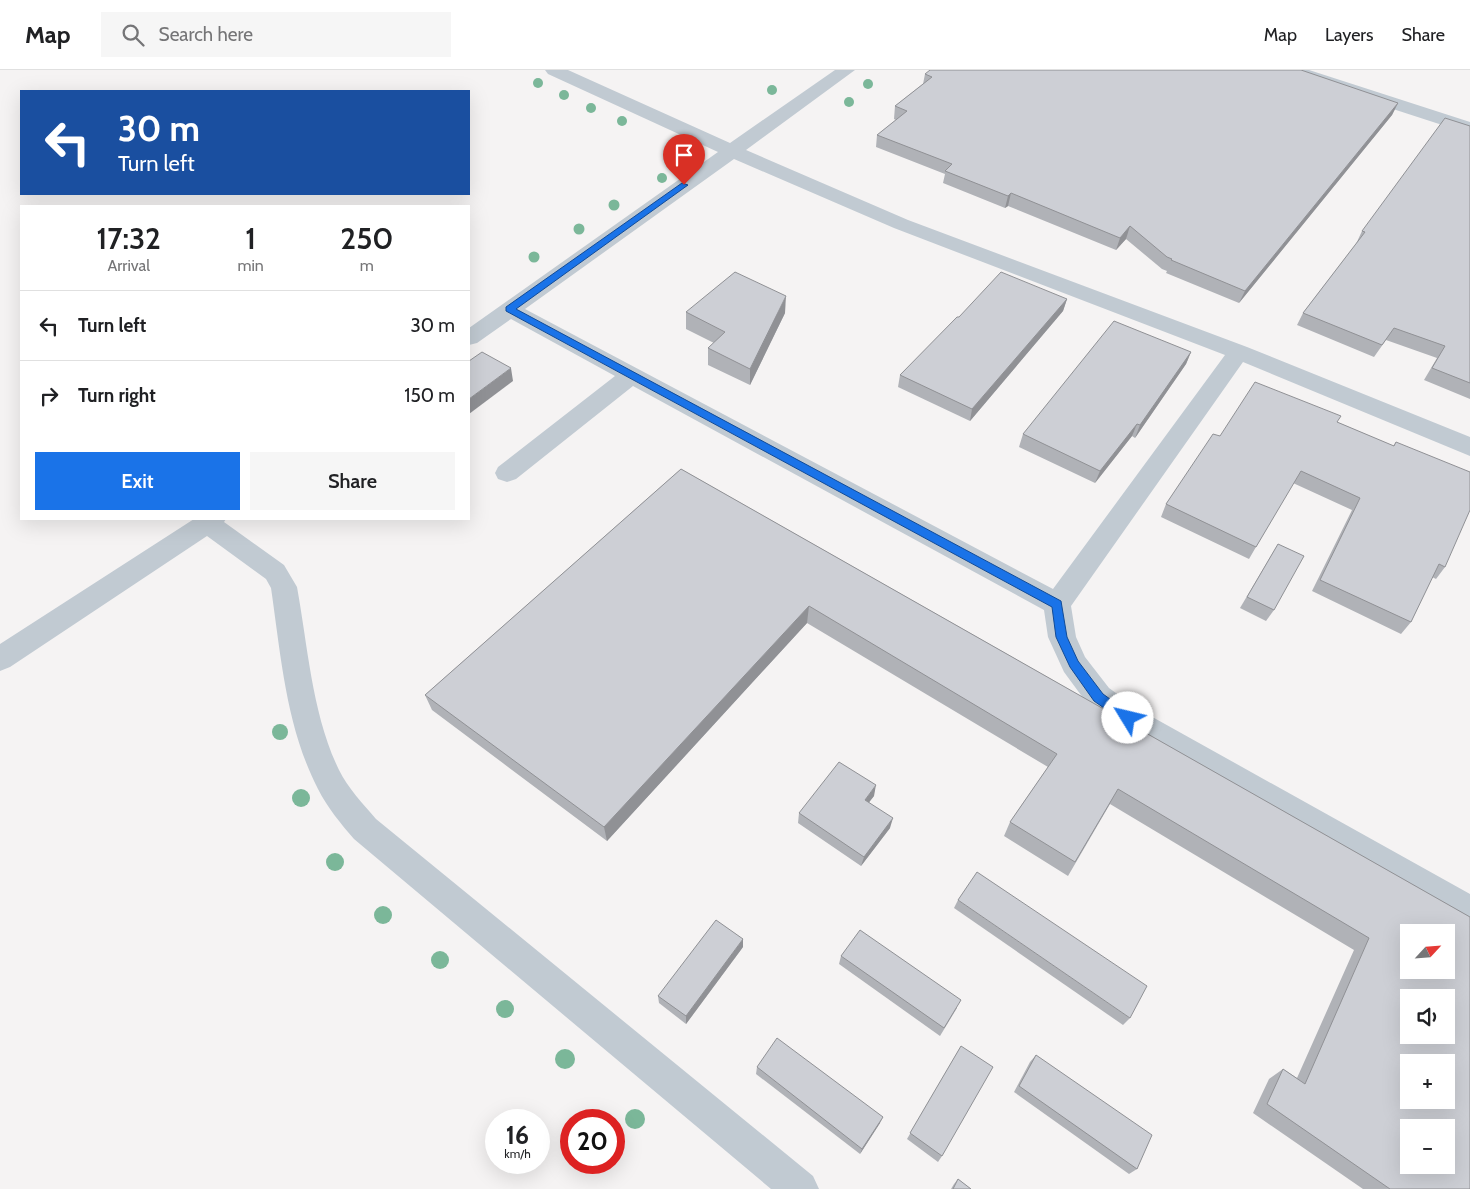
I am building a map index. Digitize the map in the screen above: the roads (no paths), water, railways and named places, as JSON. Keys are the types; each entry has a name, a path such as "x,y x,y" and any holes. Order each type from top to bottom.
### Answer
{"street":[{"path":"554,70 732,151 901,224 1239,352 1470,447"},
{"path":"470,337 846,70"},
{"path":"1291,70 1470,128"},
{"path":"510,309 1057,604"},
{"path":"1239,352 1057,604 1062,637 1074,664 1098,697 1128,718 1470,912"},
{"path":"508,473 632,375"},
{"path":"0,659 210,521 275,572 284,587 312,735 329,779 346,807 365,829 800,1189"}]}
